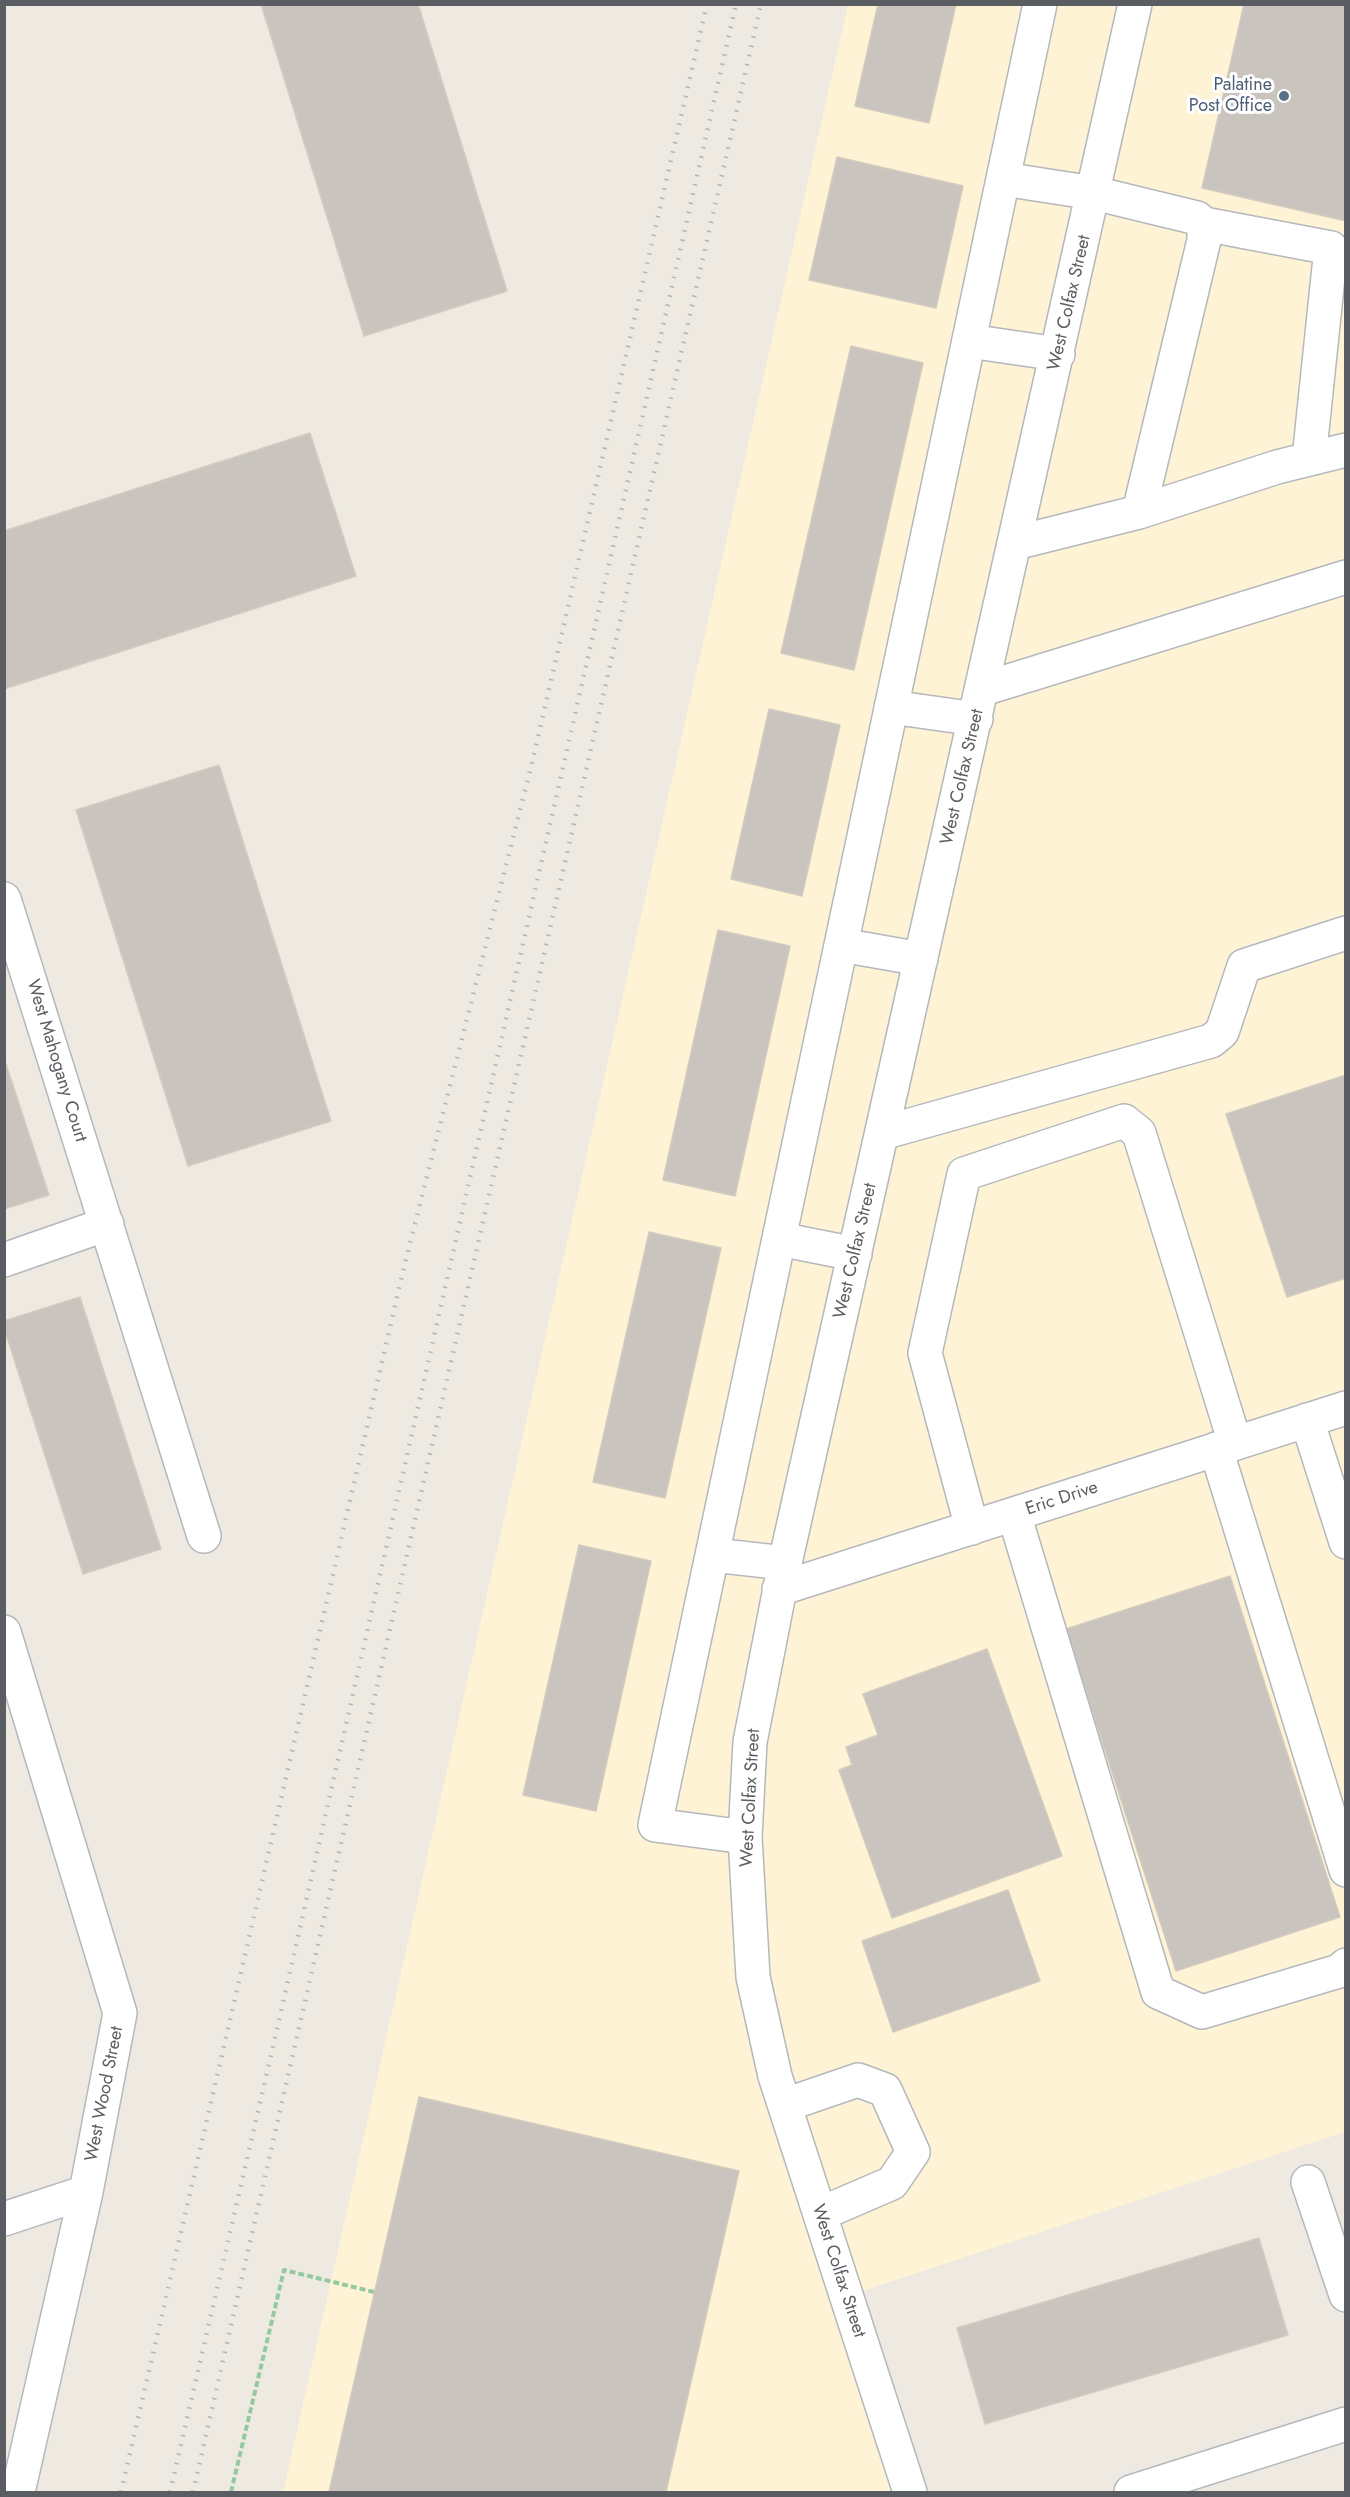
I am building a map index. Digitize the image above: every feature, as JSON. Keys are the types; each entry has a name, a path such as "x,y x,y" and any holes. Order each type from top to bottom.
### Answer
{"street":[{"path":"745,1837 655,1825 1040,4"},
{"name":"West Colfax Street","path":"910,2493 775,2076 753,1977 745,1837 750,1742 782,1576 1135,4"},
{"path":"1003,179 1094,193 1197,218 1204,224 1331,248 1309,459"},
{"path":"1139,512 1204,240 1204,224"},
{"path":"969,341 1058,354"},
{"path":"1015,543 1139,512 1309,459 1346,450"},
{"path":"891,707 979,704 1346,577"},
{"name":"West Mahogany Court","path":"4,899 204,1536"},
{"path":"882,1133 1210,1041 1222,1032 1244,966 1346,933"},
{"path":"841,945 921,959"},
{"path":"972,1528 925,1353 964,1174 1124,1121 1139,1133 1225,1446 1346,1870"},
{"path":"4,1260 107,1224"},
{"path":"779,1239 855,1254"},
{"name":"Eric Drive","path":"782,1576 972,1528 1346,1408"},
{"path":"1307,1420 1346,1542"},
{"path":"1014,1514 1158,1992 1202,2012 1339,1971 1346,1965"},
{"path":"713,1555 782,1576"},
{"name":"West Wood Street","path":"4,1632 120,2013 86,2192 18,2493"},
{"path":"785,2105 858,2080 885,2090 913,2152 892,2183 820,2214"},
{"path":"1308,2182 1346,2295"},
{"path":"4,2218 86,2192"},
{"path":"1131,2493 1197,2482 1346,2424"}],"path":[{"path":"231,2493 284,2270 374,2292"}],"shaded area":[{"path":"848,5 1345,5 1345,2132 847,2296 910,2492 283,2492"}],"building":[{"path":"261,4 418,4 507,291 364,336"},
{"path":"878,4 956,4 929,123 855,106"},
{"name":"Palatine Post Office","path":"1244,4 1346,4 1346,221 1202,188"},
{"path":"837,157 963,186 936,308 809,280"},
{"path":"851,346 923,363 854,670 781,653"},
{"path":"310,433 356,576 4,689 4,531"},
{"path":"769,709 840,725 802,896 731,879"},
{"path":"219,765 331,1121 188,1166 76,810"},
{"path":"718,930 790,946 735,1196 663,1180"},
{"path":"4,1058 49,1195 4,1209"},
{"path":"1346,1075 1346,1278 1287,1297 1226,1114"},
{"path":"649,1232 721,1248 665,1498 593,1482"},
{"path":"80,1297 161,1549 83,1574 4,1328 4,1321"},
{"path":"579,1545 651,1561 596,1811 523,1795"},
{"path":"1230,1576 1340,1917 1176,1971 1066,1629"},
{"path":"987,1649 1062,1856 892,1918 839,1770 852,1765 846,1747 878,1735 863,1694"},
{"path":"1008,1890 1040,1981 893,2032 862,1941"},
{"path":"419,2097 739,2171 666,2492 329,2492"},
{"path":"1259,2238 1288,2335 985,2424 957,2328"}],"railway":[{"path":"121,2492 403,1271 532,763 707,4"},
{"path":"170,2492 736,4"},
{"path":"193,2492 761,4"}],"place":[{"name":"Palatine Post Office","path":"1284,96"}]}
